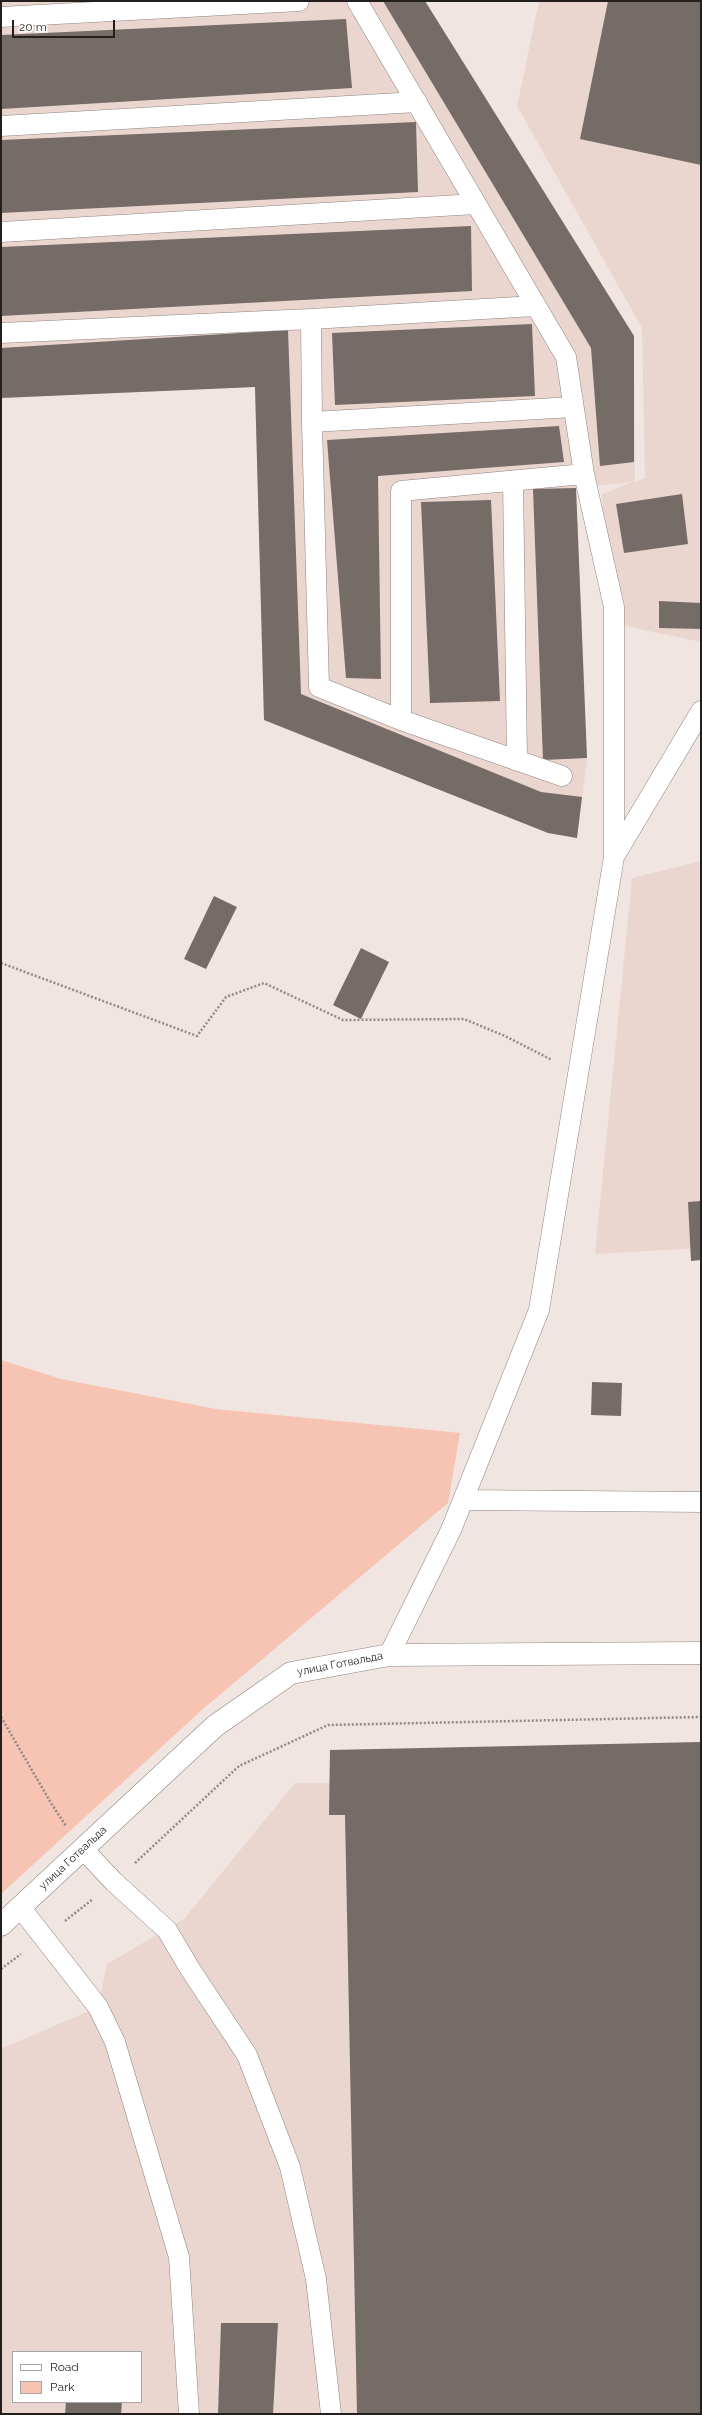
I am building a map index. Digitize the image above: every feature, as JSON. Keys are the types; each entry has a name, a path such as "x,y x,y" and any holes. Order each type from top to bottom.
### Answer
{"main road":[{"name":"улица Готвальда","path":"1,1925 215,1726 291,1673 389,1655 701,1653"}],"lane":[{"path":"1,17 299,1"},
{"path":"356,1 417,102 566,357 584,474 614,607 614,857 539,1310 452,1530 389,1655"},
{"path":"1,126 417,102"},
{"path":"1,232 476,204"},
{"path":"1,333 311,319 535,306"},
{"path":"311,319 312,422 319,687 401,720 562,776"},
{"path":"312,422 573,407"},
{"path":"401,720 400,491 584,474"},
{"path":"513,481 518,761"},
{"path":"614,857 701,711"},
{"path":"464,1500 701,1502"},
{"path":"82,1849 114,1882 167,1930 190,1969 247,2055 292,2175 316,2279 331,2414"},
{"path":"20,1907 45,1936 98,2007 115,2042 179,2258 189,2414"}],"path":[{"path":"1,963 197,1036 226,997 264,982 343,1020 464,1019 505,1036 579,1074"},
{"path":"1,1717 51,1803 82,1849"},
{"path":"1,1969 114,1882 239,1766 328,1725 701,1717"}],"shaded area":[{"path":"1,1 425,1 634,336 635,482 645,478 642,328 517,106 539,1 701,1 701,642 606,622 602,494 632,482 576,488 587,758 577,838 548,833 264,720 255,387 1,398"},
{"path":"701,861 701,1248 595,1254 632,878"},
{"path":"295,1783 347,1783 701,2414 1,2414 1,2049 98,2007 107,1964 184,1919"}],"green space":[{"path":"1,1360 61,1379 216,1409 460,1433 448,1503 203,1709 1,1894"}],"building":[{"path":"383,1 425,1 634,336 634,462 600,466 591,348"},
{"path":"608,1 701,1 701,165 580,139"},
{"path":"346,19 352,88 1,109 1,35"},
{"path":"416,122 418,192 1,213 1,140"},
{"path":"471,226 472,291 1,316 1,247"},
{"path":"532,324 535,396 335,405 332,333"},
{"path":"288,330 301,694 541,792 582,797 577,838 548,833 264,720 255,387 1,398 1,348"},
{"path":"559,426 564,462 378,476 381,679 346,678 327,440"},
{"path":"576,488 587,758 543,760 533,489"},
{"path":"682,494 688,544 624,553 616,504"},
{"path":"491,500 500,701 430,703 421,502"},
{"path":"659,601 701,603 701,629 659,628"},
{"path":"214,896 237,907 206,969 184,959"},
{"path":"361,948 389,962 361,1019 333,1005"},
{"path":"701,1201 701,1260 691,1261 688,1202"},
{"path":"592,1382 622,1383 621,1416 591,1415"},
{"path":"701,1742 701,2414 357,2414 345,1815 329,1815 330,1750"},
{"path":"221,2323 278,2323 273,2414 218,2414"},
{"path":"66,2403 122,2403 121,2414 65,2414"}]}
